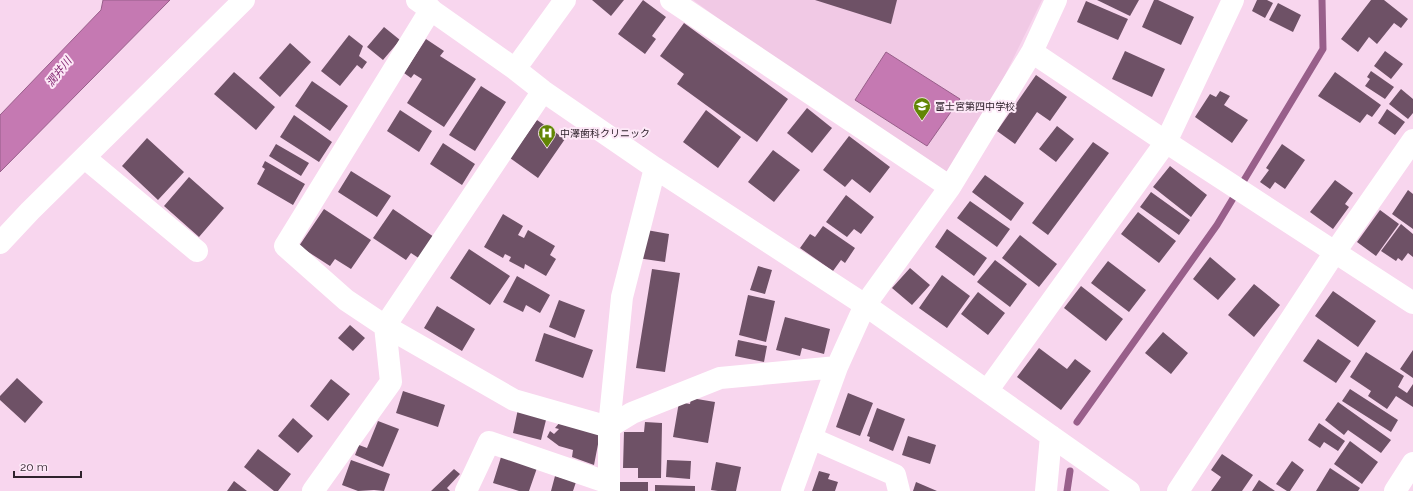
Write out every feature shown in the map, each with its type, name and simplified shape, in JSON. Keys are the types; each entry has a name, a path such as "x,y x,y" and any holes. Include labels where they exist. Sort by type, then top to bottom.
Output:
{"street":[{"path":"0,243 30,211 244,0"},
{"path":"515,69 565,0"},
{"path":"671,0 950,187"},
{"path":"792,491 837,366 865,305 950,187 1032,52 1056,0"},
{"path":"987,391 1166,142 1233,0"},
{"path":"837,366 720,378 632,413 609,427 514,400 385,326 346,300 285,246 424,4 515,69 543,91 655,168 865,305 1129,491"},
{"path":"1032,52 1166,142 1413,303"},
{"path":"313,491 391,382 385,326 543,91"},
{"path":"1178,491 1335,252 1413,140"},
{"path":"85,158 197,251"},
{"path":"466,491 489,442 609,487 609,427 622,297 655,168"},
{"path":"1046,491 1051,436"},
{"path":"811,438 895,474 899,491"},
{"path":"1395,491 1413,463"}],"shaded area":[{"name":"富士宮第四中学校","path":"693,0 1042,0 950,187"}],"water":[{"name":"潤井川","path":"103,0 170,0 0,172 0,115 101,10"},
{"path":"886,52 960,99 927,146 855,100"}],"building":[{"path":"592,0 624,0 611,16"},
{"path":"643,0 666,17 652,36 656,39 645,54 618,34"},
{"path":"815,0 897,0 891,24"},
{"path":"1097,0 1139,0 1130,16"},
{"path":"1154,0 1158,0 1194,17 1181,45 1142,27"},
{"path":"1257,0 1267,0 1273,3 1265,18 1252,11"},
{"path":"1371,0 1384,0 1408,19 1401,28 1394,23 1377,44 1369,37 1358,52 1341,39"},
{"path":"1086,1 1128,19 1118,40 1077,22"},
{"path":"1278,3 1301,15 1293,32 1269,20"},
{"path":"684,23 788,99 757,142 677,84 684,74 660,56"},
{"path":"384,27 400,40 383,60 367,47"},
{"path":"349,35 363,46 359,56 367,62 362,69 357,65 340,86 321,71"},
{"path":"426,39 444,51 440,56 476,79 444,127 407,103 422,79 414,74 411,78 404,73"},
{"path":"290,43 311,62 280,97 259,78"},
{"path":"1125,51 1165,69 1152,97 1112,79"},
{"path":"1385,51 1403,64 1391,79 1374,66"},
{"path":"1371,71 1394,87 1385,99 1365,86 1370,79 1367,77"},
{"path":"234,72 275,107 256,130 214,94"},
{"path":"1335,72 1381,105 1372,117 1367,114 1360,123 1318,96"},
{"path":"1036,75 1067,97 1050,121 1037,112 1015,144 997,131"},
{"path":"312,81 348,106 330,131 295,106"},
{"path":"481,86 506,102 475,151 449,135"},
{"path":"1401,89 1413,99 1413,113 1408,119 1389,104"},
{"path":"1220,91 1230,96 1224,105 1248,120 1232,143 1195,117 1210,94 1216,97"},
{"path":"807,108 832,128 812,153 787,133"},
{"path":"1387,109 1405,122 1395,135 1378,123"},
{"path":"400,110 432,131 419,152 387,131"},
{"path":"706,110 741,137 718,168 683,142"},
{"path":"294,115 332,142 319,162 280,137"},
{"path":"537,120 565,139 538,178 510,158"},
{"path":"1057,126 1074,139 1056,162 1039,149"},
{"path":"849,136 890,167 870,193 852,179 845,187 823,170"},
{"path":"147,138 184,172 158,200 122,166"},
{"path":"1093,142 1109,153 1048,235 1032,223"},
{"path":"443,143 475,164 462,185 430,164"},
{"path":"276,144 309,163 301,176 269,156"},
{"path":"1282,144 1305,160 1285,189 1275,182 1270,189 1260,182 1269,170 1266,168"},
{"path":"773,150 800,170 774,202 748,182"},
{"path":"265,161 305,184 293,205 257,184 265,169 262,167"},
{"path":"1170,166 1207,195 1191,217 1153,187"},
{"path":"351,171 391,196 377,217 338,192"},
{"path":"985,175 1024,203 1011,221 972,192"},
{"path":"189,177 224,208 199,237 164,206"},
{"path":"1335,180 1353,193 1345,204 1349,207 1333,229 1310,212"},
{"path":"1408,190 1413,194 1413,229 1392,214"},
{"path":"1151,192 1190,220 1179,235 1140,207"},
{"path":"846,195 874,217 861,234 854,229 847,237 826,222"},
{"path":"970,201 1010,229 997,247 957,218"},
{"path":"324,209 371,240 351,269 335,259 330,266 299,246"},
{"path":"393,209 434,237 420,259 411,253 406,260 373,238"},
{"path":"1380,210 1399,224 1376,256 1357,242"},
{"path":"1138,212 1176,241 1159,263 1121,234"},
{"path":"503,214 523,226 518,235 524,238 528,230 555,246 550,255 556,259 546,276 525,264 524,269 509,261 511,257 505,254 503,258 484,247"},
{"path":"1401,224 1413,234 1413,257 1408,253 1402,261 1398,258 1396,261 1381,251"},
{"path":"823,226 855,248 845,263 841,260 833,271 800,248 810,234 815,237"},
{"path":"641,229 669,234 665,262 637,258"},
{"path":"947,229 987,258 974,276 935,247"},
{"path":"1020,235 1057,264 1039,287 1002,258"},
{"path":"469,249 510,276 490,305 450,278"},
{"path":"1210,257 1236,279 1218,300 1193,279"},
{"path":"995,260 1027,284 1010,307 977,282"},
{"path":"1108,261 1146,290 1129,312 1091,283"},
{"path":"758,266 772,270 765,294 750,290"},
{"path":"910,268 930,285 912,305 892,288"},
{"path":"652,269 680,273 665,372 636,368"},
{"path":"942,275 970,296 947,328 919,308"},
{"path":"517,276 550,295 540,313 526,305 523,312 503,302"},
{"path":"1254,284 1280,305 1254,337 1228,315"},
{"path":"1081,286 1123,319 1106,341 1064,308"},
{"path":"1333,291 1376,321 1358,347 1315,316"},
{"path":"978,292 1005,313 988,335 961,314"},
{"path":"748,295 775,301 766,342 739,335"},
{"path":"559,300 585,310 575,338 549,327"},
{"path":"437,306 475,329 462,351 424,328"},
{"path":"785,317 830,329 824,354 802,348 800,356 776,350"},
{"path":"350,325 365,338 353,351 338,338"},
{"path":"1163,332 1188,353 1171,374 1145,353"},
{"path":"544,333 593,350 583,378 535,361"},
{"path":"1318,339 1351,361 1336,383 1303,361"},
{"path":"738,340 767,346 764,362 735,356"},
{"path":"1039,348 1067,369 1075,359 1091,371 1061,410 1017,377"},
{"path":"1413,350 1413,378 1400,369"},
{"path":"1366,352 1404,376 1398,387 1407,393 1413,384 1413,407 1396,396 1387,409 1368,396 1371,391 1350,377"},
{"path":"17,378 43,402 25,423 0,400 0,396"},
{"path":"331,379 350,394 328,421 310,406"},
{"path":"1350,389 1398,420 1391,432 1342,401"},
{"path":"403,391 445,405 438,427 396,413"},
{"path":"848,393 873,403 860,436 836,427"},
{"path":"691,398 715,402 708,443 673,437 679,402 690,404"},
{"path":"1338,402 1391,440 1381,453 1348,430 1344,435 1325,420"},
{"path":"877,408 905,419 893,451 869,441 870,437 867,436"},
{"path":"518,409 547,416 541,440 513,433"},
{"path":"293,418 313,436 298,453 278,436"},
{"path":"378,421 399,429 383,467 355,455 359,445 367,448"},
{"path":"560,422 600,434 594,465 572,457 573,450 559,446 547,437 550,431 554,434 559,429 555,428"},
{"path":"645,422 662,423 661,478 638,478 638,468 623,468 624,432 644,432"},
{"path":"1319,423 1345,441 1338,451 1324,442 1320,448 1308,440"},
{"path":"908,436 936,445 930,464 902,455"},
{"path":"1350,441 1378,462 1362,484 1334,464"},
{"path":"258,449 291,474 278,491 274,491 244,467"},
{"path":"1222,454 1253,475 1242,491 1211,491 1221,477 1211,470"},
{"path":"501,457 537,468 529,491 519,491 493,483"},
{"path":"351,460 390,474 384,491 358,491 342,485"},
{"path":"667,460 691,461 690,479 666,477"},
{"path":"1292,461 1304,470 1290,491 1287,491 1276,484"},
{"path":"716,462 741,467 736,491 711,490"},
{"path":"1330,468 1360,488 1358,491 1316,491"},
{"path":"454,469 460,474 447,488 450,491 431,491"},
{"path":"819,471 830,474 828,479 838,482 835,491 812,491"},
{"path":"555,476 576,482 573,491 551,491"},
{"path":"1259,480 1275,491 1252,491"},
{"path":"234,481 247,491 227,491"},
{"path":"616,482 648,482 648,491 615,491"},
{"path":"916,482 937,491 913,491"},
{"path":"655,485 695,486 695,491 655,491"}],"waterway":[{"path":"1077,422 1217,225 1323,49 1322,0"},
{"path":"1067,491 1070,471"}],"place":[{"name":"富士宮第四中学校","path":"922,121"},
{"name":"中澤歯科クリニック","path":"547,148"}]}
